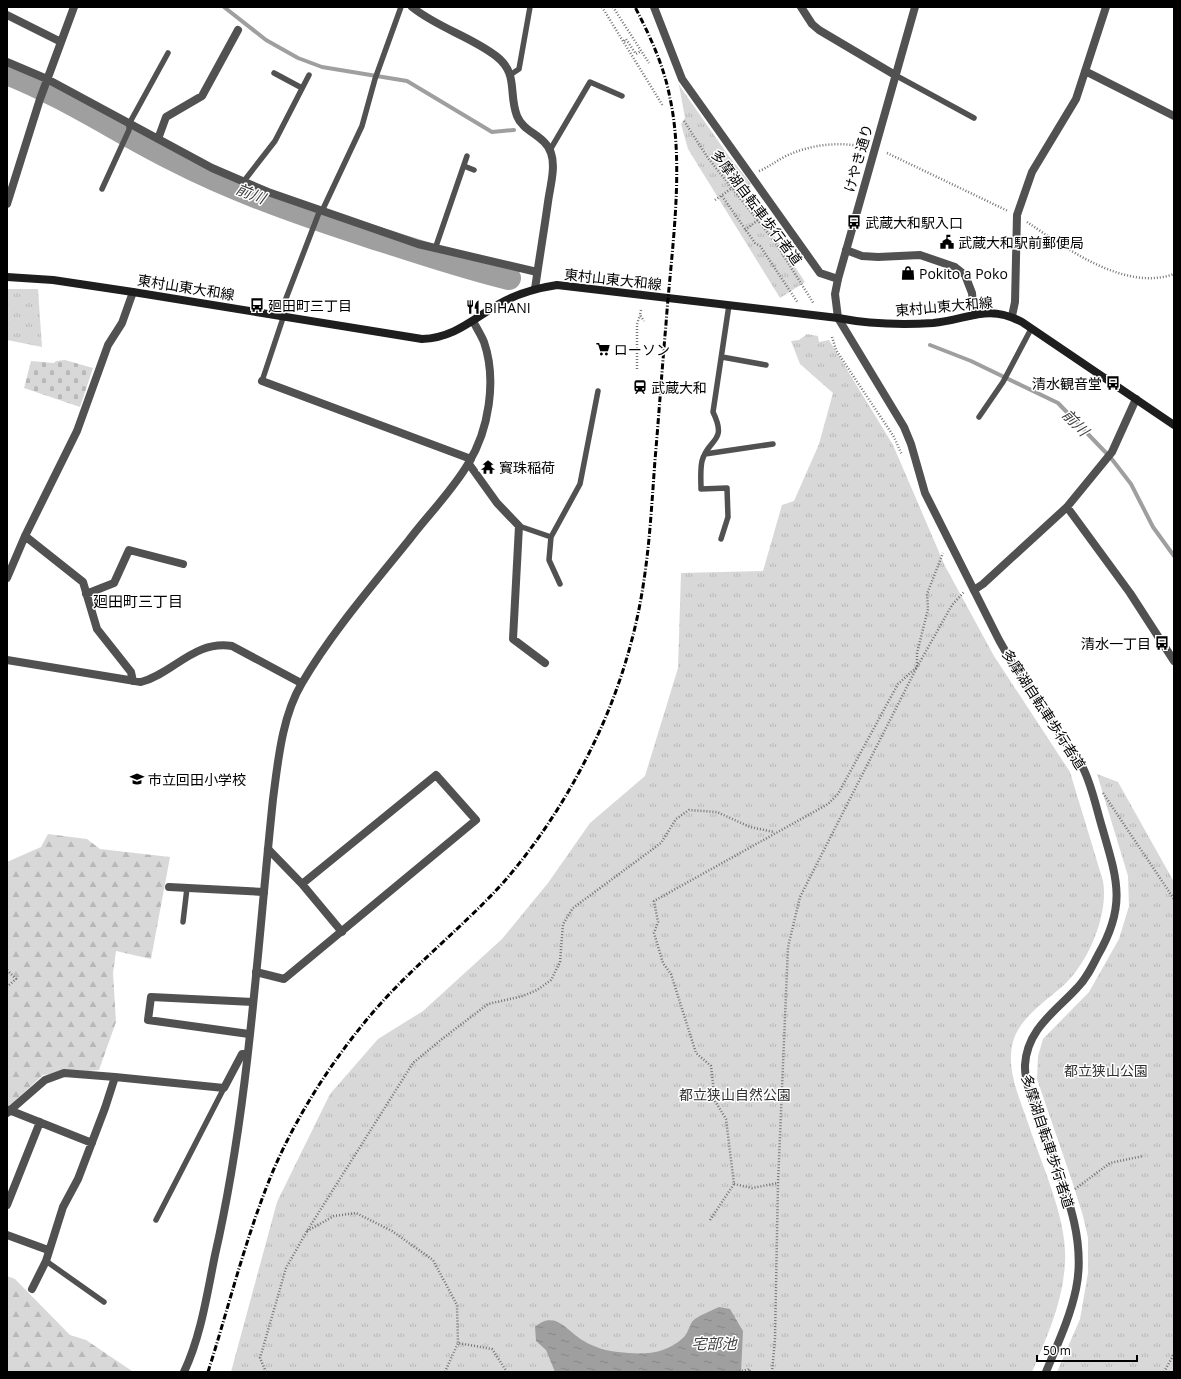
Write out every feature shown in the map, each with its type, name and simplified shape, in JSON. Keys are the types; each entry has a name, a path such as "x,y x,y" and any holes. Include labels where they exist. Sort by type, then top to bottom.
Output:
{"main road":[{"name":"東村山東大和線","path":"7,277 53,280 284,315 422,339 437,338 458,330 515,296 535,289 557,285 838,318 858,322 887,324 934,323 987,312 1012,316 1174,425"}],"street":[{"path":"7,204 46,81 74,7"},
{"path":"412,7 439,26 473,42 496,56 505,64 510,75 514,107 518,118 544,142 550,150 553,160 550,188 535,289"},
{"path":"654,7 682,80 820,273 838,279"},
{"path":"801,7 812,24 819,30 895,75"},
{"name":"けやき通り","path":"838,318 835,294 838,279 915,7"},
{"path":"1012,316 1015,302 1018,215 1032,172 1076,99 1106,7"},
{"path":"7,15 61,42"},
{"path":"158,139 166,117 202,96 238,30"},
{"path":"7,62 46,81 129,127 158,139 212,168 244,182 435,249 538,272"},
{"path":"1085,71 1174,116"},
{"path":"846,250 862,256 920,256 955,267 966,276 972,293 974,315"},
{"path":"7,578 25,536 77,431 108,344 122,323 133,292"},
{"path":"838,318 904,427 911,444 925,493 1012,663 1083,768 1090,783 1116,876 1118,903 1114,921 1106,942 1084,980 1042,1022 1036,1031 1026,1058 1026,1072 1029,1088 1065,1193 1077,1235 1077,1288 1070,1314 1046,1372"},
{"path":"184,1372 196,1342 224,1217 248,1054 273,799 284,732 290,707 301,683 341,627 470,461 487,416 490,394 489,365 484,341 473,321"},
{"path":"262,381 470,461 496,503 519,526 513,639 545,663"},
{"path":"974,590 983,584 1067,507 1112,452 1136,399"},
{"path":"1067,507 1130,593 1174,661"},
{"path":"25,536 83,582 97,628 131,672 132,681"},
{"path":"86,594 114,583 128,550 183,564"},
{"path":"7,660 141,682 149,680 193,653 207,647 222,644 232,646 301,683"},
{"path":"256,972 284,979 476,820 436,775 302,884"},
{"path":"268,849 302,884 342,932"},
{"path":"170,886 264,892"},
{"path":"249,1034 148,1020 151,997 253,1002"},
{"path":"8,1111 45,1080 64,1073 224,1088 242,1054 248,1054"},
{"path":"32,1289 46,1261 48,1250 63,1207 78,1178 92,1143 115,1077"},
{"path":"8,1111 92,1143"},
{"path":"7,1205 40,1122"},
{"path":"7,1235 48,1250"}],"lane":[{"path":"262,381 284,315 285,301 321,210 362,126 375,79 400,7"},
{"path":"510,75 519,69 530,7"},
{"path":"102,189 129,127 168,53"},
{"path":"274,73 302,88"},
{"path":"244,182 275,141 309,75"},
{"path":"895,75 974,118"},
{"path":"550,150 590,82 622,96"},
{"path":"435,249 467,156"},
{"path":"464,166 474,170"},
{"path":"721,539 728,517 727,488 701,490 702,462 705,454 718,436 718,422 713,412 729,305"},
{"path":"979,417 1003,382 1031,329"},
{"path":"722,357 766,365"},
{"path":"560,584 549,560 551,537 580,484 598,391"},
{"path":"705,454 773,444"},
{"path":"519,526 551,537"},
{"path":"183,922 187,888"},
{"path":"156,1220 224,1088"},
{"path":"46,1261 104,1302"}],"path":[{"path":"602,7 624,41 660,104 664,106"},
{"path":"613,7 649,63"},
{"path":"624,41 626,39 636,54 641,51"},
{"name":"多摩湖自転車歩行者道","path":"684,121 708,158 775,242 814,304"},
{"path":"758,172 787,156 808,147 833,145 864,147"},
{"path":"715,200 747,177"},
{"path":"722,196 754,243 760,246 798,303"},
{"path":"745,230 758,220"},
{"path":"638,369 637,324 641,310"},
{"path":"640,315 644,321"},
{"path":"832,337 836,350 894,437 904,458"},
{"path":"941,548 947,559"},
{"path":"710,1220 734,1184 726,1119 716,1101 711,1066 696,1053 671,974 664,963 654,933 658,922 654,901 774,832 828,804 838,794 898,684 917,667 917,653 928,609 927,594 944,553"},
{"path":"961,585 967,597"},
{"path":"771,1372 773,1367 777,1276 778,1184 788,947 793,922 800,897 917,667 952,605 965,592"},
{"path":"1099,790 1105,794 1126,824 1174,899"},
{"path":"266,1372 260,1358 286,1268 307,1231 413,1063 488,1004 523,996 537,990 551,980 560,962 563,924 573,908 661,844 676,819 689,810 717,812 750,827 774,832"},
{"path":"7,970 16,979 7,987"},
{"path":"1065,1193 1074,1189 1110,1163 1143,1156"},
{"path":"734,1184 752,1188 778,1184"},
{"path":"307,1231 334,1216 356,1213 392,1231 433,1260 457,1305 458,1343 445,1372"},
{"path":"458,1343 492,1349 507,1372"},
{"path":"1164,1372 1174,1354"},
{"path":"736,1372 750,1369 749,1372"}],"green space":[{"path":"679,85 728,155 751,184 741,193 774,235 805,282 780,298 688,149 681,124 685,118"},
{"path":"7,289 38,289 42,347 7,340"},
{"name":"都立狭山自然公園","path":"807,334 818,336 819,342 829,340 893,445 945,566 994,656 1070,772 1103,881 1104,894 1100,922 1082,962 1066,983 1026,1019 1015,1036 1012,1046 1011,1066 1015,1085 1058,1210 1065,1246 1064,1277 1058,1305 1049,1332 1032,1372 231,1372 277,1202 330,1094 378,1039 423,1011 502,939 548,883 590,823 645,776 678,668 681,573 763,571 782,505 794,501 819,444 833,393 800,364 791,341 799,340"},
{"path":"65,360 93,368 80,407 24,388 31,361 54,363 56,361"},
{"name":"都立狭山公園","path":"1097,774 1118,782 1174,882 1174,1372 1057,1372 1080,1319 1088,1273 1088,1238 1072,1181 1037,1079 1038,1056 1043,1039 1089,992 1119,939 1129,906 1128,876"},
{"path":"48,834 87,839 100,849 170,857 151,959 116,951 113,973 116,1022 99,1070 43,1075 7,1108 7,862 41,847"},
{"path":"7,1276 15,1279 70,1335 86,1340 132,1371 7,1372"}],"water":[{"name":"宅部池","path":"719,1307 730,1309 743,1331 741,1372 555,1372 546,1350 536,1341 535,1327 542,1322 549,1320 561,1324 584,1341 600,1348 627,1353 653,1352 677,1343 686,1335 691,1323 695,1319"}],"waterway":[{"path":"224,7 266,40 298,58 322,67 407,81 492,132 514,130"},
{"name":"前川","path":"7,73 50,92 173,159 247,193 375,238 509,278"},
{"name":"前川","path":"930,345 971,361 1058,403 1111,458 1131,484 1153,527 1174,556"}],"railway":[{"path":"208,1372 256,1215 276,1164 305,1108 351,1039 380,1004 414,969 485,902 528,852 552,818 584,764 602,726 625,664 641,601 648,550 676,211 677,182 674,125 670,98 656,51 635,7"}],"place":[{"name":"武蔵大和駅入口","path":"854,222"},
{"name":"武蔵大和駅前郵便局","path":"947,242"},
{"name":"Pokito a Poko","path":"908,273"},
{"name":"廻田町三丁目","path":"257,305"},
{"name":"BIHANI","path":"473,307"},
{"name":"ローソン","path":"603,349"},
{"name":"清水観音堂","path":"1113,383"},
{"name":"武蔵大和","path":"640,387"},
{"name":"寳珠稲荷","path":"488,467"},
{"name":"清水一丁目","path":"1162,643"},
{"name":"市立回田小学校","path":"137,779"}],"district":[{"name":"廻田町三丁目","path":"138,601"}]}
